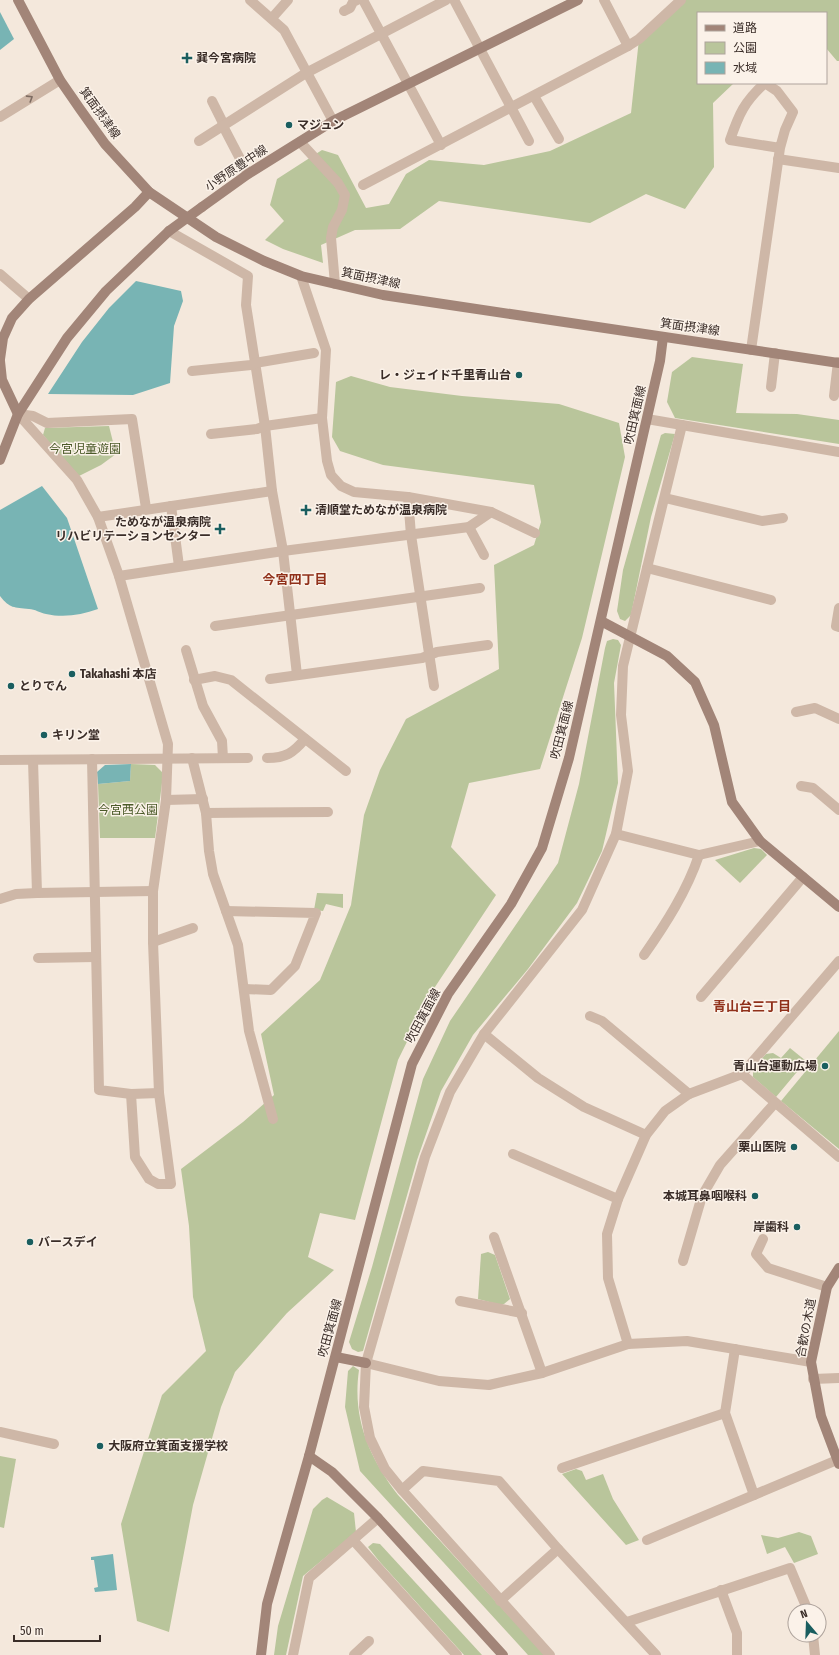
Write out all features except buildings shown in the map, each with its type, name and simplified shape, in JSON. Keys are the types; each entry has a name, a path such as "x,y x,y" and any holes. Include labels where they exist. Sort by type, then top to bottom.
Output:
{"main road":[{"name":"箕面摂津線","path":"18,0 60,80 104,144 149,192 216,237 264,261 301,276 390,296 839,363"},
{"name":"小野原豊中線","path":"0,460 18,414 66,338 106,291 169,231 248,174 332,121 578,0"},
{"path":"18,414 2,380 0,360 3,338 12,318 29,299 135,207 149,192"},
{"name":"吹田箕面線","path":"261,1655 267,1604 336,1357 412,1064 448,994 511,904 542,848 569,758 660,361 663,337"},
{"path":"601,621 667,656 695,682 714,725 732,802 760,841 839,907"},
{"name":"合歓の木道","path":"838,1462 821,1416 811,1362 827,1287 839,1268"},
{"path":"336,1357 366,1363"},
{"path":"309,1456 332,1472 378,1518 503,1655"}],"street":[{"path":"250,0 284,30 332,121"},
{"path":"272,18 288,0"},
{"path":"344,11 350,8 353,2 357,0"},
{"path":"363,0 441,145"},
{"path":"199,141 306,73 446,0"},
{"path":"454,0 529,141"},
{"path":"604,0 628,46"},
{"path":"363,185 628,46 681,0"},
{"path":"0,117 60,80"},
{"path":"764,84 752,95 740,112 730,140 780,148"},
{"path":"751,350 778,159 785,130 793,112 779,87 768,84"},
{"path":"534,96 559,139"},
{"path":"212,101 248,174"},
{"path":"300,142 338,183 345,195 342,210 333,227 331,238 335,284"},
{"path":"778,159 839,168"},
{"path":"169,231 248,276 246,305 265,426 272,491 283,551 297,675"},
{"path":"0,274 29,299"},
{"path":"301,276 326,350 322,418 327,461 331,475 341,486 354,492 408,497 491,512 535,533"},
{"path":"192,372 250,365 314,353"},
{"path":"771,387 775,353"},
{"path":"834,396 839,363"},
{"path":"18,414 33,416 47,423 132,419 146,508"},
{"path":"18,414 77,480 98,517 119,576 168,744 166,800 153,891 153,942 159,1093 171,1184 158,1184 150,1179 135,1158 131,1094"},
{"path":"211,434 257,429 265,426 322,418"},
{"path":"647,419 839,452"},
{"path":"550,1655 500,1601 385,1469 370,1438 364,1407 366,1363 425,1157 450,1092 484,1034 582,910 616,834 628,771 621,715 623,666 682,425"},
{"path":"98,517 146,508 171,506 272,491"},
{"path":"408,497 420,596 430,656 429,662 434,686"},
{"path":"665,498 762,520 783,518"},
{"path":"171,506 179,566"},
{"path":"119,576 283,551 469,527 491,512"},
{"path":"469,527 484,555"},
{"path":"647,568 771,600"},
{"path":"215,626 480,588"},
{"path":"839,608 836,626 839,627"},
{"path":"270,679 372,666 430,656 437,652 488,645"},
{"path":"186,650 203,706 222,741 223,758"},
{"path":"194,680 215,676 231,680 346,771"},
{"path":"796,712 815,708 839,718"},
{"path":"268,758 279,758 293,752 305,739"},
{"path":"192,758 206,813 209,851 213,874 238,946 249,1031 273,1119"},
{"path":"0,760 248,758"},
{"path":"92,759 99,1090 131,1094 159,1093"},
{"path":"33,760 37,893"},
{"path":"801,786 813,788 839,810"},
{"path":"166,800 203,799"},
{"path":"206,813 328,812"},
{"path":"616,834 700,856 760,841"},
{"path":"644,955 693,873 700,856"},
{"path":"701,997 803,877"},
{"path":"0,899 16,894 153,891"},
{"path":"226,911 316,914 295,966 272,990 244,989"},
{"path":"153,942 193,928"},
{"path":"38,958 95,957"},
{"path":"628,1344 608,1278 607,1234 618,1199 646,1135 665,1112 689,1094 742,1074 839,961"},
{"path":"590,1016 602,1021 689,1094"},
{"path":"484,1034 538,1078 584,1107 646,1135"},
{"path":"742,1074 839,1157"},
{"path":"683,1261 702,1196 712,1178 720,1166 775,1103"},
{"path":"513,1154 618,1199"},
{"path":"494,1237 542,1373"},
{"path":"763,1239 756,1254 768,1268 827,1287"},
{"path":"460,1301 522,1313"},
{"path":"366,1363 439,1381 489,1385 542,1373 628,1344 686,1341 811,1362"},
{"path":"735,1349 724,1414 754,1495"},
{"path":"813,1379 839,1378"},
{"path":"562,1468 724,1414"},
{"path":"0,1432 54,1444"},
{"path":"647,1540 754,1495 838,1462"},
{"path":"402,1490 423,1471 498,1481 558,1550 628,1622 656,1655"},
{"path":"293,1655 309,1578 378,1518"},
{"path":"353,1540 457,1655"},
{"path":"500,1601 558,1550"},
{"path":"628,1622 790,1568 805,1603"},
{"path":"721,1590 737,1633 737,1655"},
{"path":"354,1655 369,1641"},
{"path":"814,1643 815,1655"}],"green space":[{"path":"681,0 839,0 839,61 837,61 827,49 827,12 697,12 697,84 733,84 713,103 714,167 685,209 646,194 590,223 439,201 400,229 355,230 321,245 323,263 283,249 265,240 284,221 270,205 277,179 322,150 338,155 366,208 389,204 406,174 429,160 484,165 550,151 631,113 639,39"},
{"path":"692,357 743,364 736,413 797,414 839,420 839,444 675,418 667,402 672,372"},
{"path":"351,376 390,387 462,396 559,404 619,423 625,457 582,638 540,769 469,783 451,847 496,895 431,993 398,1060 355,1220 320,1213 308,1257 334,1270 287,1313 235,1372 221,1407 193,1505 169,1632 137,1621 121,1524 162,1395 206,1351 193,1297 189,1226 181,1169 243,1122 274,1095 261,1034 320,980 351,905 364,815 380,770 406,719 499,669 494,565 534,545 541,522 534,485 383,465 340,451 332,437 336,382"},
{"name":"今宮児童遊園","path":"109,426 116,454 101,465 79,476 43,435 45,428"},
{"path":"665,433 675,434 651,517 631,615 625,621 620,619 617,611 623,570 661,435"},
{"path":"613,639 618,640 621,645 614,683 618,783 602,851 577,903 528,969 473,1035 441,1091 417,1160 363,1351 358,1352 352,1349 349,1342 372,1267 423,1079 450,1021 558,863 579,784 605,648 607,641"},
{"name":"今宮西公園","path":"131,764 155,765 162,772 155,838 100,838 98,784 130,781"},
{"path":"754,848 761,849 767,855 740,883 715,860"},
{"path":"317,893 343,894 343,908 326,904 323,911 314,910"},
{"name":"青山台運動広場","path":"839,1031 839,1149 781,1101"},
{"path":"790,1048 806,1061 776,1097 753,1077 753,1069 766,1054 773,1053 781,1058"},
{"path":"488,1252 495,1255 510,1299 504,1304 497,1304 478,1299 481,1254"},
{"path":"353,1366 359,1370 357,1388 358,1404 365,1436 371,1451 388,1481 398,1495 545,1655 528,1655 360,1471 345,1407 348,1371"},
{"path":"0,1456 16,1459 4,1528 0,1527"},
{"path":"576,1469 582,1471 586,1480 603,1474 613,1499 639,1540 626,1545 562,1474"},
{"path":"327,1497 354,1513 356,1532 303,1576 286,1655 274,1655 278,1626 313,1509"},
{"path":"799,1532 811,1536 818,1554 794,1563 785,1547 767,1554 761,1535 778,1538"},
{"path":"373,1543 380,1544 482,1655 464,1655 379,1561 368,1547"}],"water":[{"path":"0,12 14,39 0,50"},
{"path":"136,281 181,291 183,301 174,326 170,383 133,395 48,394 82,342 109,308"},
{"path":"42,486 67,518 98,609 85,613 59,616 31,609 13,607 0,596 0,510"},
{"path":"131,764 130,781 98,784 97,772 105,765"},
{"path":"113,1554 117,1590 95,1592 94,1588 98,1587 94,1560 91,1560 91,1557"}],"place":[{"name":"巽今宮病院","path":"187,58"},
{"name":"マジュン","path":"289,125"},
{"name":"レ・ジェイド千里青山台","path":"519,375"},
{"name":"清順堂ためなが温泉病院","path":"306,510"},
{"name":"ためなが温泉病院 リハビリテーションセンター","path":"220,529"},
{"name":"Takahashi 本店","path":"72,674"},
{"name":"とりでん","path":"11,686"},
{"name":"キリン堂","path":"44,735"},
{"name":"青山台運動広場","path":"825,1066"},
{"name":"栗山医院","path":"794,1147"},
{"name":"本城耳鼻咽喉科","path":"755,1196"},
{"name":"岸歯科","path":"797,1227"},
{"name":"バースデイ","path":"30,1242"},
{"name":"大阪府立箕面支援学校","path":"100,1446"}],"district":[{"name":"今宮四丁目","path":"295,579"},
{"name":"青山台三丁目","path":"752,1006"}]}
